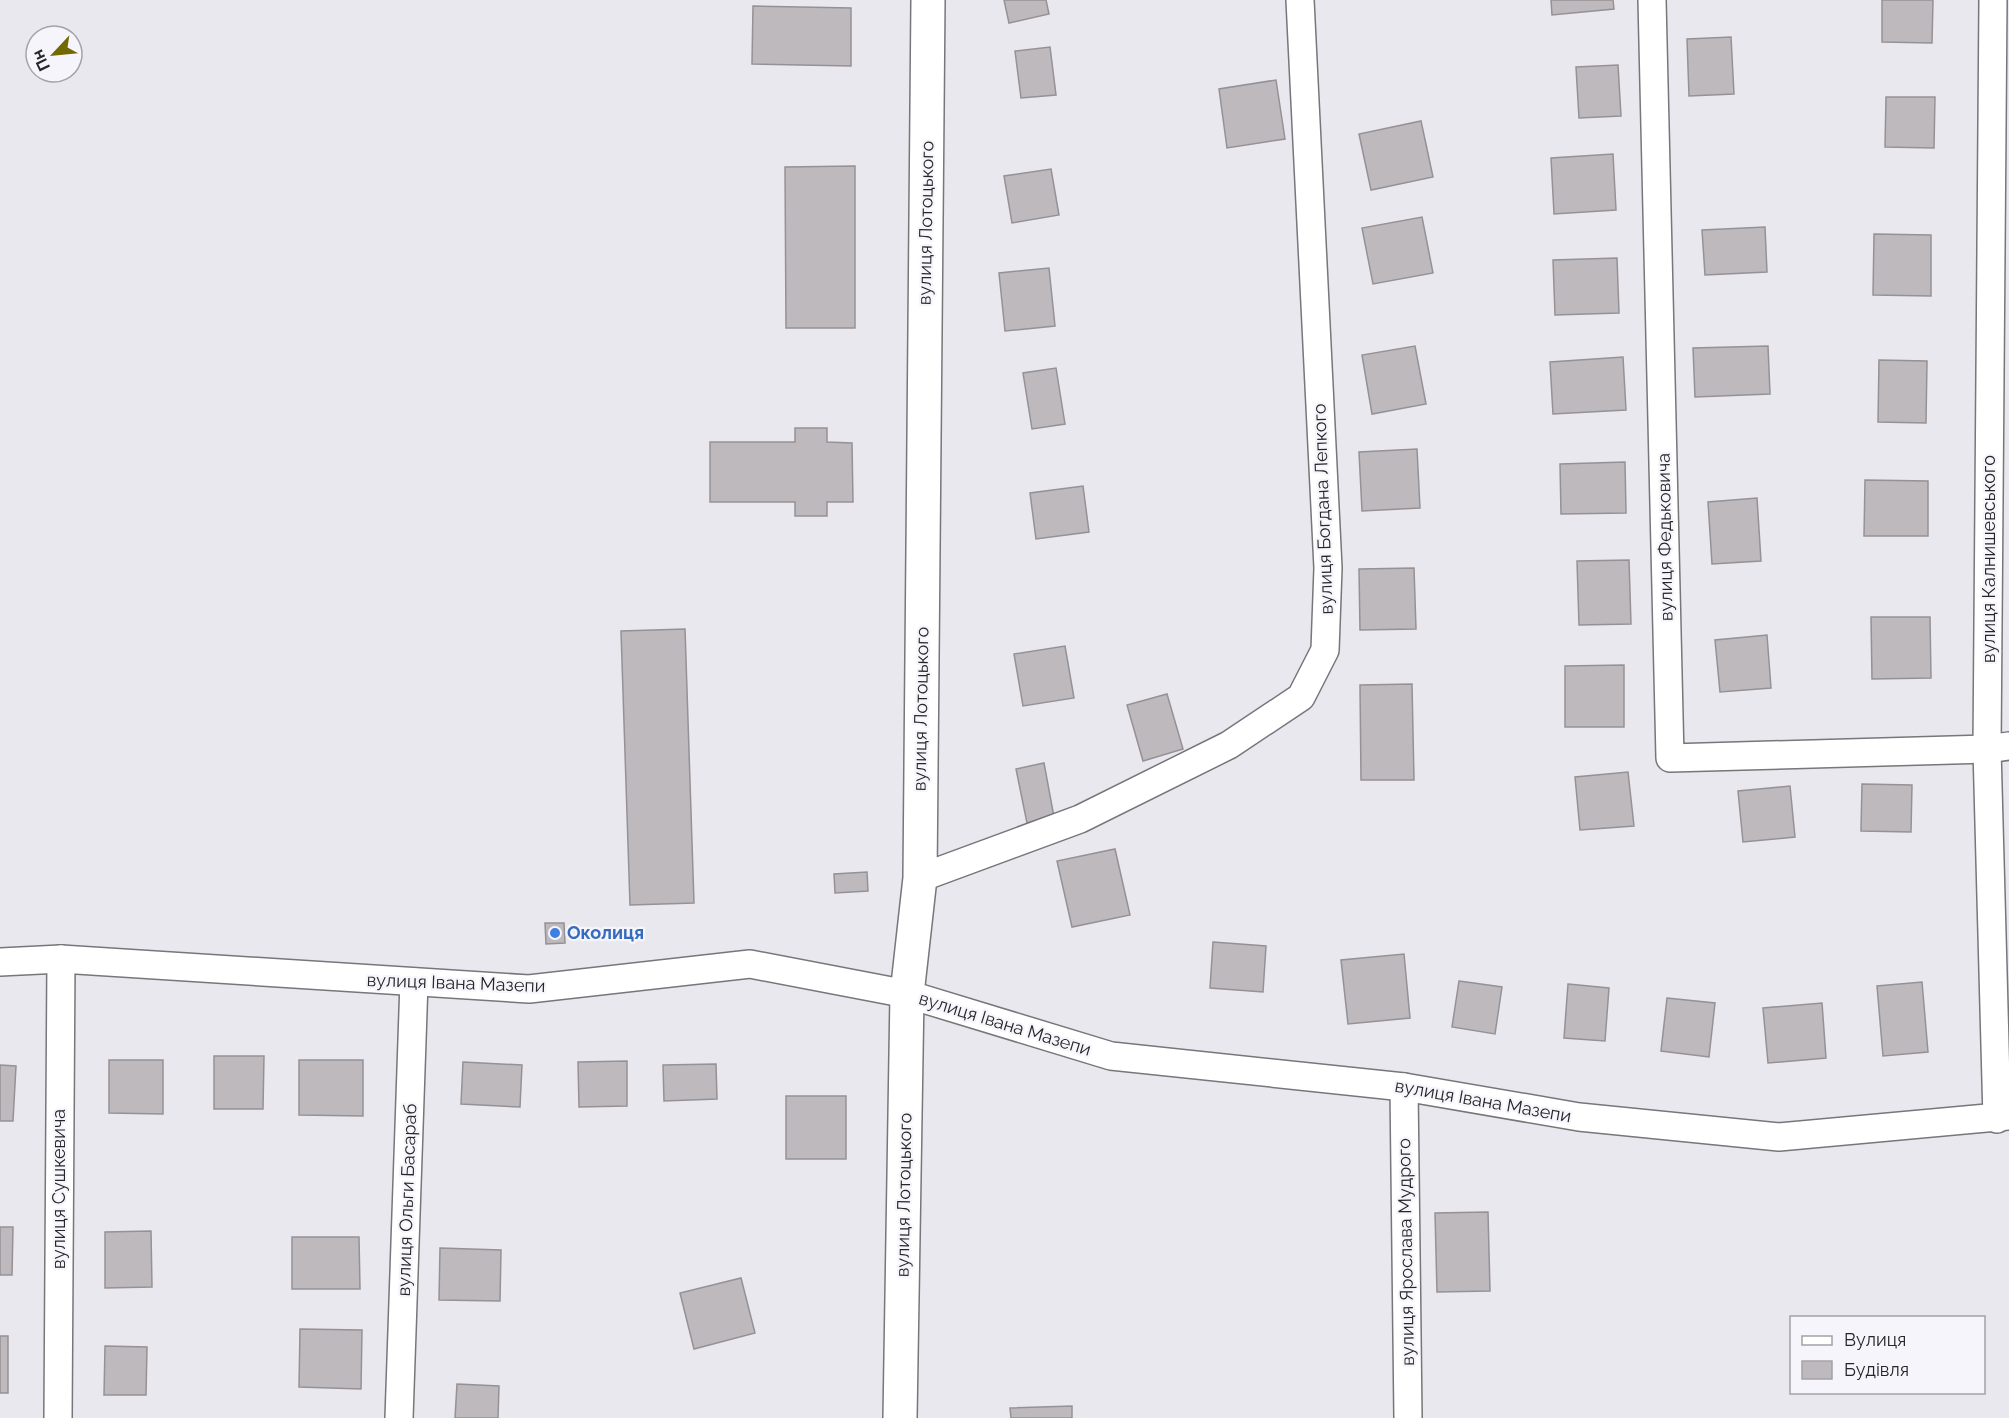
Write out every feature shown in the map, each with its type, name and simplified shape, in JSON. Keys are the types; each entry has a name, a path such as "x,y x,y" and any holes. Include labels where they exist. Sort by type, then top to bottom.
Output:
{"street":[{"name":"вулиця Лотоцького","path":"900,1418 907,994 920,878 928,0"},
{"name":"вулиця Богдана Лепкого","path":"920,878 1080,819 1229,745 1301,697 1325,650 1328,568 1300,0"},
{"name":"вулиця Федьковича","path":"1652,0 1670,758 1998,747"},
{"name":"вулиця Калнишевського","path":"1993,0 2003,1118"},
{"name":"вулиця Івана Мазепи","path":"0,962 61,959 530,989 750,964 907,994 1112,1056 1404,1087 1579,1118 1779,1137 2003,1118"},
{"name":"вулиця Сушкевича","path":"58,1418 61,959"},
{"name":"вулиця Ольги Басараб","path":"399,1418 414,982"},
{"name":"вулиця Ярослава Мудрого","path":"1404,1087 1408,1418"}],"building":[{"path":"1004,0 1046,0 1049,14 1009,23"},
{"path":"1551,0 1613,0 1614,9 1552,15"},
{"path":"1882,0 1933,0 1932,43 1882,42"},
{"path":"753,6 851,8 851,66 752,64"},
{"path":"1731,37 1734,94 1689,96 1687,39"},
{"path":"1050,47 1056,95 1021,98 1015,51"},
{"path":"1618,65 1621,116 1579,118 1576,67"},
{"path":"1276,80 1285,139 1227,148 1219,89"},
{"path":"1886,97 1935,97 1934,148 1885,147"},
{"path":"1421,121 1433,177 1371,190 1359,134"},
{"path":"1613,154 1616,210 1554,214 1551,158"},
{"path":"855,166 855,328 786,328 785,167"},
{"path":"1051,169 1059,215 1012,223 1004,176"},
{"path":"1422,217 1433,273 1373,284 1362,228"},
{"path":"1765,227 1767,272 1705,275 1702,230"},
{"path":"1874,234 1931,235 1931,296 1873,295"},
{"path":"1617,258 1619,313 1555,315 1553,260"},
{"path":"1049,268 1055,326 1005,331 999,273"},
{"path":"1415,346 1426,404 1372,414 1362,355"},
{"path":"1768,346 1770,394 1695,397 1693,348"},
{"path":"1623,357 1626,410 1553,414 1550,362"},
{"path":"1879,360 1927,361 1926,423 1878,422"},
{"path":"1056,368 1065,424 1032,429 1023,373"},
{"path":"795,428 827,428 827,442 852,443 853,502 827,502 827,516 795,516 795,502 710,502 710,442 795,442"},
{"path":"1417,449 1420,508 1362,511 1359,452"},
{"path":"1625,462 1626,513 1561,514 1560,464"},
{"path":"1865,480 1928,481 1928,536 1864,536"},
{"path":"1083,486 1089,532 1036,539 1030,493"},
{"path":"1757,498 1761,561 1712,564 1708,502"},
{"path":"1629,560 1631,624 1579,625 1577,561"},
{"path":"1414,568 1416,629 1360,630 1359,569"},
{"path":"1871,617 1930,617 1931,678 1872,679"},
{"path":"685,629 694,903 630,905 621,631"},
{"path":"1767,635 1771,688 1720,692 1715,640"},
{"path":"1065,646 1074,698 1023,706 1014,654"},
{"path":"1624,665 1624,727 1565,727 1565,666"},
{"path":"1412,684 1414,780 1361,780 1360,685"},
{"path":"1167,694 1183,749 1143,761 1127,705"},
{"path":"1044,763 1054,817 1027,823 1016,769"},
{"path":"1628,772 1634,826 1580,830 1575,777"},
{"path":"1862,784 1912,785 1911,832 1861,831"},
{"path":"1790,786 1795,837 1743,842 1738,791"},
{"path":"1115,849 1130,915 1072,927 1057,861"},
{"path":"867,872 868,891 835,893 834,874"},
{"name":"Околиця","path":"545,923 564,923 565,943 546,944"},
{"path":"1213,942 1266,946 1263,992 1210,988"},
{"path":"1404,954 1410,1018 1348,1024 1341,960"},
{"path":"1459,981 1502,987 1495,1034 1452,1027"},
{"path":"1922,982 1928,1052 1883,1056 1877,986"},
{"path":"1568,984 1609,988 1605,1041 1564,1038"},
{"path":"1667,998 1715,1003 1709,1057 1661,1051"},
{"path":"1822,1003 1826,1058 1768,1063 1763,1008"},
{"path":"214,1056 264,1056 263,1109 214,1109"},
{"path":"109,1060 163,1060 163,1114 109,1113"},
{"path":"299,1060 363,1060 363,1116 299,1115"},
{"path":"627,1061 627,1106 579,1107 578,1062"},
{"path":"463,1062 522,1065 520,1107 461,1104"},
{"path":"716,1064 717,1099 664,1101 663,1065"},
{"path":"0,1065 16,1066 13,1121 0,1121"},
{"path":"786,1096 846,1096 846,1159 786,1159"},
{"path":"1488,1212 1490,1291 1437,1292 1435,1213"},
{"path":"0,1227 13,1227 12,1275 0,1275"},
{"path":"151,1231 152,1287 105,1288 105,1232"},
{"path":"292,1237 359,1237 360,1289 292,1289"},
{"path":"440,1248 501,1250 500,1301 439,1300"},
{"path":"741,1278 755,1333 694,1349 680,1293"},
{"path":"300,1329 362,1330 361,1389 299,1387"},
{"path":"0,1336 8,1336 8,1393 0,1393"},
{"path":"105,1346 147,1347 146,1395 104,1395"},
{"path":"457,1384 499,1386 498,1418 455,1418"},
{"path":"1072,1406 1072,1418 1011,1418 1010,1408"}],"place":[{"name":"Околиця","path":"555,933"}]}
